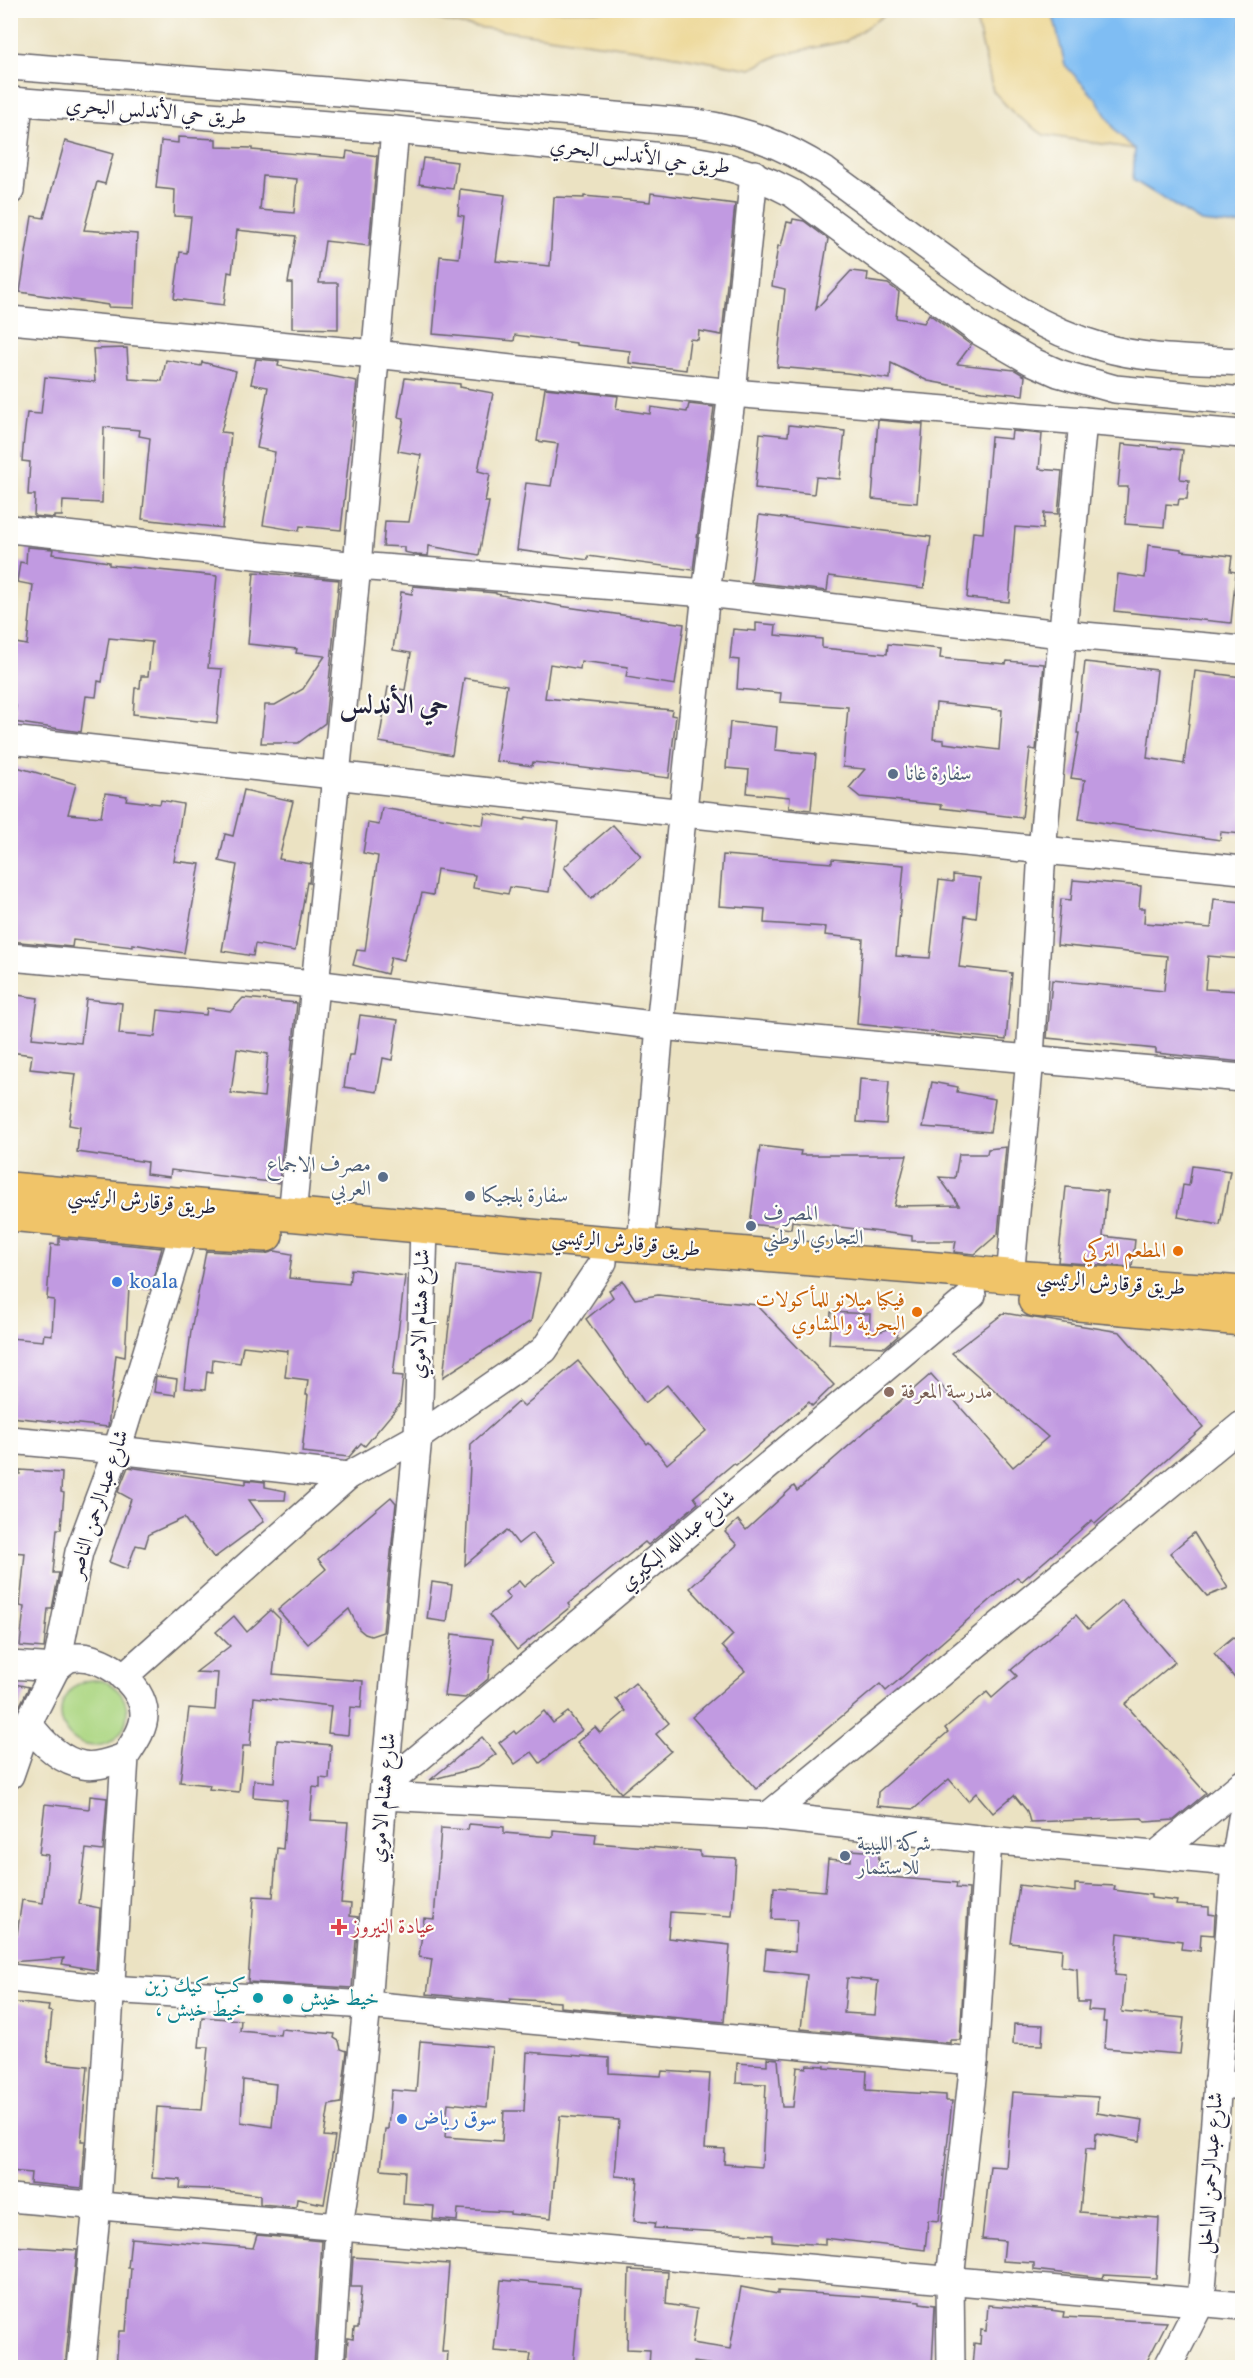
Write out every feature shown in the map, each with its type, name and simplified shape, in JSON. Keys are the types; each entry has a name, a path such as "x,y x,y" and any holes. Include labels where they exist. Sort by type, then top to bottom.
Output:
{"main road":[{"name":"طريق قرقارش الرئيسي","path":"10,1190 292,1215 603,1263 1242,1319"},
{"name":"طريق قرقارش الرئيسي","path":"10,1214 184,1231 423,1236 641,1245 949,1270 1010,1278 1242,1293"}],"street":[{"name":"طريق حي الأندلس البحري","path":"10,66 387,96 732,128 764,138 796,153 825,171 996,297 1029,318 1056,331 1102,347 1141,355 1242,362"},
{"name":"طريق حي الأندلس البحري","path":"15,102 395,130 693,160 734,168 774,183 810,205 979,331 1031,361 1058,373 1115,389 1242,401"},
{"path":"10,191 15,102"},
{"path":"292,1215 357,566 395,130"},
{"path":"641,1245 660,1026 706,593 732,393 754,174"},
{"path":"10,320 375,354 732,393 1242,434"},
{"path":"1010,1278 1030,1058 1042,850 1083,421"},
{"path":"10,529 357,566 706,593 1061,634 1242,650"},
{"path":"10,740 1242,870"},
{"path":"10,957 314,984 660,1026 1242,1078"},
{"name":"شارع عبدالرحمن الناصر","path":"10,1775 28,1722 56,1668 79,1552 117,1450 184,1231"},
{"name":"شارع هشام الاموي","path":"330,2367 339,2226 356,2115 418,1437 423,1236"},
{"path":"123,1677 348,1476 418,1437 544,1350 603,1263"},
{"name":"شارع عبدالله البكيري","path":"384,1791 972,1295"},
{"path":"768,1816 1242,1425"},
{"path":"10,1440 348,1476"},
{"path":"10,1665 56,1668 70,1658 93,1658 109,1665 123,1677 140,1697 144,1713 142,1727 125,1756 97,2205 81,2367"},
{"path":"28,1722 42,1743 84,1766 99,1765 125,1756"},
{"path":"1156,1855 1242,1784"},
{"path":"384,1791 768,1816 988,1840 1239,1863"},
{"name":"شارع عبدالرحمن الداخل","path":"1167,2367 1201,2302 1230,2084 1242,1818"},
{"path":"951,2367 950,2279 974,2061 988,1840"},
{"path":"10,1978 109,1989 367,2005 974,2061"},
{"path":"10,2198 1242,2306"}],"green space":[{"path":"87,1680 101,1680 113,1685 122,1694 127,1713 125,1726 118,1737 101,1746 87,1746 75,1741 66,1732 61,1720 61,1706 66,1694 75,1685"}],"sand":[{"path":"890,10 846,41 779,55 751,69 642,50 462,25 401,11"},
{"path":"974,11 1053,11 1116,132 1135,149 1044,135 1014,114 993,91"}],"water":[{"path":"1052,11 1242,11 1242,224 1201,222 1133,180 1135,149 1116,132 1096,99 1065,65"}],"building":[{"path":"178,137 216,139 216,147 252,148 252,150 346,158 347,151 377,156 369,246 325,241 319,283 338,283 338,329 292,328 292,283 288,283 296,236 237,230 232,273 228,272 224,305 174,299 180,252 187,253 191,217 174,216 175,190 156,188 161,141 178,143","holes":["263,176 297,179 294,213 260,210"]},
{"path":"65,141 113,154 105,184 97,182 84,230 137,234 134,308 108,307 108,305 20,292 32,216 44,218"},
{"path":"423,158 457,162 453,189 419,184"},
{"path":"460,189 505,195 496,261 550,266 554,197 584,198 584,196 650,202 651,193 735,204 722,335 699,331 698,340 690,339 686,370 629,363 630,351 576,345 576,343 515,335 514,341 433,334 440,256 459,258 464,216 458,215"},
{"path":"793,219 804,221 828,239 816,309 851,271 868,273 867,281 888,284 899,292 896,318 924,323 929,314 971,345 957,364 1015,370 1025,376 1023,395 982,391 928,381 891,363 890,379 777,367 785,289 772,286 778,246 781,246 787,222 792,223"},
{"path":"127,348 129,379 162,381 166,360 201,366 202,362 236,371 221,432 231,433 222,528 142,519 150,438 139,436 140,430 104,427 102,503 63,501 62,516 54,516 54,518 34,516 35,495 28,495 30,462 22,461 27,413 41,414 45,377 95,382 93,349"},
{"path":"256,359 279,361 278,366 357,381 341,530 300,526 299,531 263,525 275,452 257,448 268,387 251,384"},
{"path":"405,378 460,384 460,387 493,393 478,471 490,474 485,502 489,502 479,555 429,546 428,556 417,555 404,552 404,547 383,546 385,521 409,522 421,455 398,451 404,418 398,417"},
{"path":"545,388 618,396 616,409 650,414 651,407 687,412 689,404 714,407 693,570 588,556 588,560 517,550 526,483 551,486 558,444 537,441"},
{"path":"878,420 923,424 917,503 872,499"},
{"path":"789,425 845,431 840,479 816,477 814,494 755,488 760,433 788,436"},
{"path":"1012,431 1042,434 1039,469 1062,471 1058,514 1044,513 1043,529 1015,527 1009,602 967,598 973,532 983,533 991,437 1011,439"},
{"path":"1122,444 1183,450 1180,479 1189,480 1187,499 1179,499 1178,505 1166,504 1164,527 1125,524 1128,487 1118,487"},
{"path":"759,515 931,537 924,588 829,576 827,591 751,582"},
{"path":"1148,545 1232,556 1230,571 1236,572 1231,623 1114,611 1118,574 1145,578"},
{"path":"27,547 53,549 52,554 109,562 109,565 217,576 208,668 222,669 217,723 133,714 135,688 140,688 141,676 148,676 152,642 109,638 102,682 98,681 96,697 86,696 81,732 13,722 16,706 10,705 10,642 27,645 33,585 17,582 20,562 26,563"},
{"path":"254,572 339,580 325,723 298,743 261,743 265,705 275,705 303,689 325,656 296,653 297,649 248,644"},
{"path":"413,586 496,593 560,606 684,624 675,685 626,677 628,667 581,661 580,669 550,664 545,698 672,710 671,715 676,716 669,778 533,762 532,766 496,761 507,685 464,678 452,755 379,742 388,687 405,690 411,653 393,650 401,592 412,594"},
{"path":"756,623 776,625 775,635 822,639 822,648 887,654 888,644 941,649 940,658 1006,664 1007,661 1044,664 1036,750 1030,749 1022,818 941,808 942,805 860,797 849,788 865,769 843,767 848,707 780,702 781,693 737,689 739,660 730,659 733,629 756,631","holes":["936,703 1002,710 999,750 944,743 944,740 933,739"]},
{"path":"1085,662 1157,670 1147,758 1184,764 1195,671 1242,677 1242,834 1221,832 1220,840 1079,819 1085,780 1071,778 1079,733 1077,733"},
{"path":"730,722 777,727 775,750 816,754 811,810 789,808 790,797 747,793 749,770 726,768"},
{"path":"10,765 76,784 68,814 101,817 105,793 127,796 126,800 160,804 161,800 183,804 174,861 200,864 184,953 133,944 133,947 73,940 72,947 10,941"},
{"path":"244,790 293,801 279,859 311,864 295,951 255,944 253,956 222,951 237,865 219,861 225,834 233,836"},
{"path":"382,808 483,825 485,813 525,820 526,817 559,822 549,892 510,887 508,894 473,888 475,875 437,869 433,895 422,893 404,960 391,957 387,974 353,965 357,950 365,951 378,856 363,853 368,823 379,825"},
{"path":"613,825 641,856 591,899 564,867"},
{"path":"723,855 832,863 832,859 904,865 896,956 930,958 939,880 953,882 953,875 980,878 976,918 965,916 959,967 1012,973 1006,1040 857,1024 863,939 825,935 826,927 764,923 765,909 719,906"},
{"path":"1073,880 1141,886 1139,908 1145,908 1144,923 1211,928 1214,899 1242,902 1242,959 1208,956 1205,989 1242,991 1242,1062 1156,1053 1156,1049 1047,1038 1052,980 1164,991 1167,956 1057,945 1061,899 1071,900"},
{"path":"10,994 38,998 32,1038 81,1043 86,999 122,1003 119,1034 155,1037 158,1010 206,1015 207,1008 231,1011 243,998 297,1003 279,1183 171,1170 170,1177 146,1174 147,1162 77,1152 80,1127 69,1125 76,1074 30,1069 32,1055 10,1052","holes":["237,1049 268,1054 264,1097 231,1093"]},
{"path":"360,1015 398,1020 392,1060 383,1058 377,1092 344,1087 349,1055 354,1055"},
{"path":"860,1079 889,1081 886,1124 857,1122"},
{"path":"932,1082 958,1087 957,1092 995,1099 990,1132 923,1127"},
{"path":"760,1146 801,1151 800,1155 907,1155 894,1206 959,1205 939,1177 955,1178 959,1154 987,1154 988,1149 1006,1147 998,1234 975,1254 954,1252 956,1241 912,1241 912,1236 792,1221 791,1229 750,1224"},
{"path":"1192,1166 1230,1171 1220,1225 1178,1217 1183,1185 1189,1186"},
{"path":"1066,1187 1107,1191 1103,1236 1135,1240 1132,1267 1058,1262"},
{"path":"59,1238 162,1248 150,1289 129,1287 125,1357 116,1355 108,1427 10,1417 10,1338 43,1341 44,1334 52,1335 54,1300 47,1299 51,1244 59,1245"},
{"path":"206,1251 265,1254 275,1251 292,1254 289,1278 349,1284 351,1269 405,1276 393,1375 403,1376 400,1404 365,1446 361,1443 349,1457 302,1452 308,1380 285,1377 288,1351 243,1346 240,1363 213,1359 212,1372 207,1371 205,1390 184,1388 191,1331"},
{"path":"456,1265 540,1274 531,1321 443,1377"},
{"path":"623,1281 635,1299 658,1295 757,1305 834,1385 812,1406 809,1402 736,1465 734,1463 694,1497 698,1503 648,1545 645,1542 568,1604 570,1607 517,1650 489,1615 510,1598 505,1592 519,1581 524,1587 555,1562 532,1533 518,1544 507,1530 465,1565 471,1444 519,1401 524,1406 578,1361 647,1444 649,1442 667,1464 706,1431 667,1385 645,1403 586,1319 613,1297 609,1290"},
{"path":"831,1312 870,1314 869,1335 891,1328 898,1336 885,1347 829,1344"},
{"path":"1004,1313 1120,1332 1203,1427 1095,1524 1092,1520 1022,1581 1017,1577 886,1691 880,1684 756,1789 692,1717 745,1671 722,1646 733,1635 690,1588 737,1545 725,1532 738,1520 746,1530 794,1486 797,1491 931,1374 1013,1467 1048,1437 952,1353"},
{"path":"156,1376 177,1379 175,1395 154,1392"},
{"path":"128,1467 246,1484 246,1480 265,1482 265,1487 286,1491 285,1500 249,1500 264,1521 214,1558 184,1518 149,1534 145,1547 136,1545 127,1569 109,1562 131,1499 118,1492"},
{"path":"20,1470 62,1473 61,1492 64,1493 61,1529 57,1529 53,1573 59,1573 52,1609 48,1609 44,1648 20,1646 24,1607 20,1606 25,1553 10,1552 10,1474 20,1474"},
{"path":"391,1497 396,1503 383,1632 371,1636 365,1634 359,1629 349,1609 308,1644 278,1610 326,1569 318,1559"},
{"path":"1194,1533 1228,1588 1207,1596 1170,1553"},
{"path":"432,1582 452,1585 447,1622 427,1619"},
{"path":"1122,1600 1175,1662 1125,1704 1206,1793 1174,1820 1145,1822 1142,1818 1030,1822 1027,1811 1014,1795 993,1813 976,1793 968,1801 949,1779 914,1809 877,1806 878,1792 948,1732 945,1728 987,1692 992,1698 1017,1676 1011,1670 1076,1615 1088,1629"},
{"path":"271,1610 280,1619 273,1674 363,1681 361,1708 350,1707 348,1735 328,1733 331,1706 254,1697 250,1746 243,1746 239,1792 209,1789 210,1785 180,1782 189,1708 215,1710 218,1673 196,1672 230,1646 216,1632 234,1616 247,1632"},
{"path":"452,1634 493,1639 488,1679 465,1698 444,1696"},
{"path":"1233,1637 1242,1648 1242,1687 1214,1653"},
{"path":"10,1683 29,1687 10,1725"},
{"path":"635,1683 669,1723 656,1734 671,1751 621,1793 577,1742 595,1727 600,1733 626,1711 616,1699"},
{"path":"544,1711 553,1723 568,1712 582,1730 540,1763 532,1752 515,1764 499,1743 514,1731 516,1734"},
{"path":"482,1737 496,1754 476,1768 430,1780"},
{"path":"277,1740 331,1745 329,1779 320,1778 320,1788 313,1787 310,1820 348,1822 341,1903 351,1904 350,1916 358,1917 352,1988 248,1982 254,1896 273,1897 277,1848 283,1849 287,1800 253,1797 254,1780 274,1782"},
{"path":"90,1796 107,1798 103,1851 86,1849 79,1904 100,1908 96,1970 62,1964 64,1958 10,1962 10,1932 17,1934 22,1900 43,1903 48,1855 39,1854 45,1804 89,1809"},
{"path":"469,1824 504,1827 504,1833 553,1837 553,1830 596,1834 595,1843 700,1851 700,1856 736,1858 732,1916 670,1912 668,1938 730,1945 724,2022 560,2007 560,2002 510,1999 509,2002 427,1994 432,1959 419,1957 424,1918 434,1919 441,1828 468,1830"},
{"path":"851,1850 879,1852 878,1876 957,1883 956,1888 969,1889 960,2040 950,2040 950,2043 801,2029 807,1975 764,1970 766,1949 795,1952 797,1920 772,1919 774,1887 825,1891 828,1859 851,1861","holes":["847,1978 878,1981 875,2015 844,2013"]},
{"path":"1075,1884 1115,1886 1114,1890 1177,1901 1176,1905 1209,1907 1209,1914 1215,1915 1214,1935 1201,1934 1200,1951 1181,1949 1182,1941 1118,1933 1115,1975 1125,1976 1122,2012 1184,2018 1180,2054 1104,2048 1106,2022 1103,2022 1104,2011 1088,2010 1089,2002 1078,2002 1077,1969 1061,1966 1062,1949 1011,1943 1019,1885 1075,1892"},
{"path":"10,2002 49,2006 48,2011 52,2012 47,2062 88,2066 81,2141 85,2141 82,2188 30,2183 31,2173 10,2171 14,2101 10,2100"},
{"path":"202,2017 241,2020 240,2031 280,2035 281,2029 335,2034 334,2038 339,2041 341,2049 347,2051 341,2103 329,2105 324,2136 335,2137 324,2204 297,2199 296,2207 260,2204 260,2195 180,2188 181,2180 152,2178 157,2107 202,2110 208,2047 199,2047","holes":["243,2080 276,2084 272,2127 241,2122"]},
{"path":"1014,2024 1043,2025 1042,2045 1013,2044"},
{"path":"420,2041 492,2047 487,2107 448,2103 445,2137 502,2141 504,2111 524,2111 527,2052 609,2058 609,2073 661,2076 662,2071 710,2074 705,2148 725,2149 724,2164 762,2167 766,2084 736,2083 737,2063 767,2065 767,2058 778,2059 782,2107 793,2107 797,2067 806,2068 807,2065 867,2071 866,2090 946,2095 946,2101 952,2101 939,2221 928,2220 925,2250 825,2238 825,2245 772,2241 772,2235 654,2228 655,2223 634,2221 638,2178 615,2176 619,2120 560,2116 551,2218 510,2214 510,2212 458,2209 457,2221 433,2219 434,2206 403,2204 405,2171 381,2169 385,2129 388,2129 391,2090 416,2092"},
{"path":"1012,2092 1098,2097 1097,2113 1143,2120 1140,2141 1096,2133 1095,2149 1086,2148 1080,2212 1159,2218 1156,2278 1104,2275 1103,2278 1034,2270 1034,2263 1003,2261 1005,2241 982,2239 990,2166 1006,2167"},
{"path":"257,2235 322,2241 314,2367 267,2365 267,2367 116,2367 119,2331 126,2331 131,2238 253,2248"},
{"path":"10,2246 77,2250 65,2367 10,2367"},
{"path":"353,2257 449,2264 442,2352 448,2352 447,2367 346,2367 348,2338 353,2339 354,2328 358,2328 361,2287 351,2287"},
{"path":"629,2270 668,2272 666,2304 697,2309 692,2343 730,2349 741,2287 778,2294 778,2291 859,2296 920,2301 920,2303 935,2305 932,2367 762,2365 762,2367 728,2367 694,2362 693,2367 649,2367 650,2350 627,2349"},
{"path":"501,2280 580,2287 573,2367 529,2367 531,2354 494,2351"},
{"path":"988,2305 1064,2312 1063,2317 1167,2322 1144,2367 972,2367 974,2343 980,2344 981,2330 986,2331"}],"place":[{"name":"سفارة غانا","path":"893,774"},
{"name":"مصرف الاجماع العربي","path":"383,1177"},
{"name":"سفارة بلجيكا","path":"470,1196"},
{"name":"المصرف التجاري الوطني","path":"751,1226"},
{"name":"المطعم التركي","path":"1178,1251"},
{"name":"koala","path":"117,1282"},
{"name":"فيكيا ميلانو للمأكولات البحرية والمشاوي","path":"917,1312"},
{"name":"مدرسة المعرفة","path":"889,1392"},
{"name":"شركة الليبية للاستثمار","path":"845,1856"},
{"name":"عيادة النيروز","path":"339,1927"},
{"name":"كب كيك زين ، خيط خيش","path":"258,1998"},
{"name":"خيط خيش","path":"288,1999"},
{"name":"سوق رياض","path":"402,2119"}],"district":[{"name":"حي الأندلس","path":"394,706"}]}
